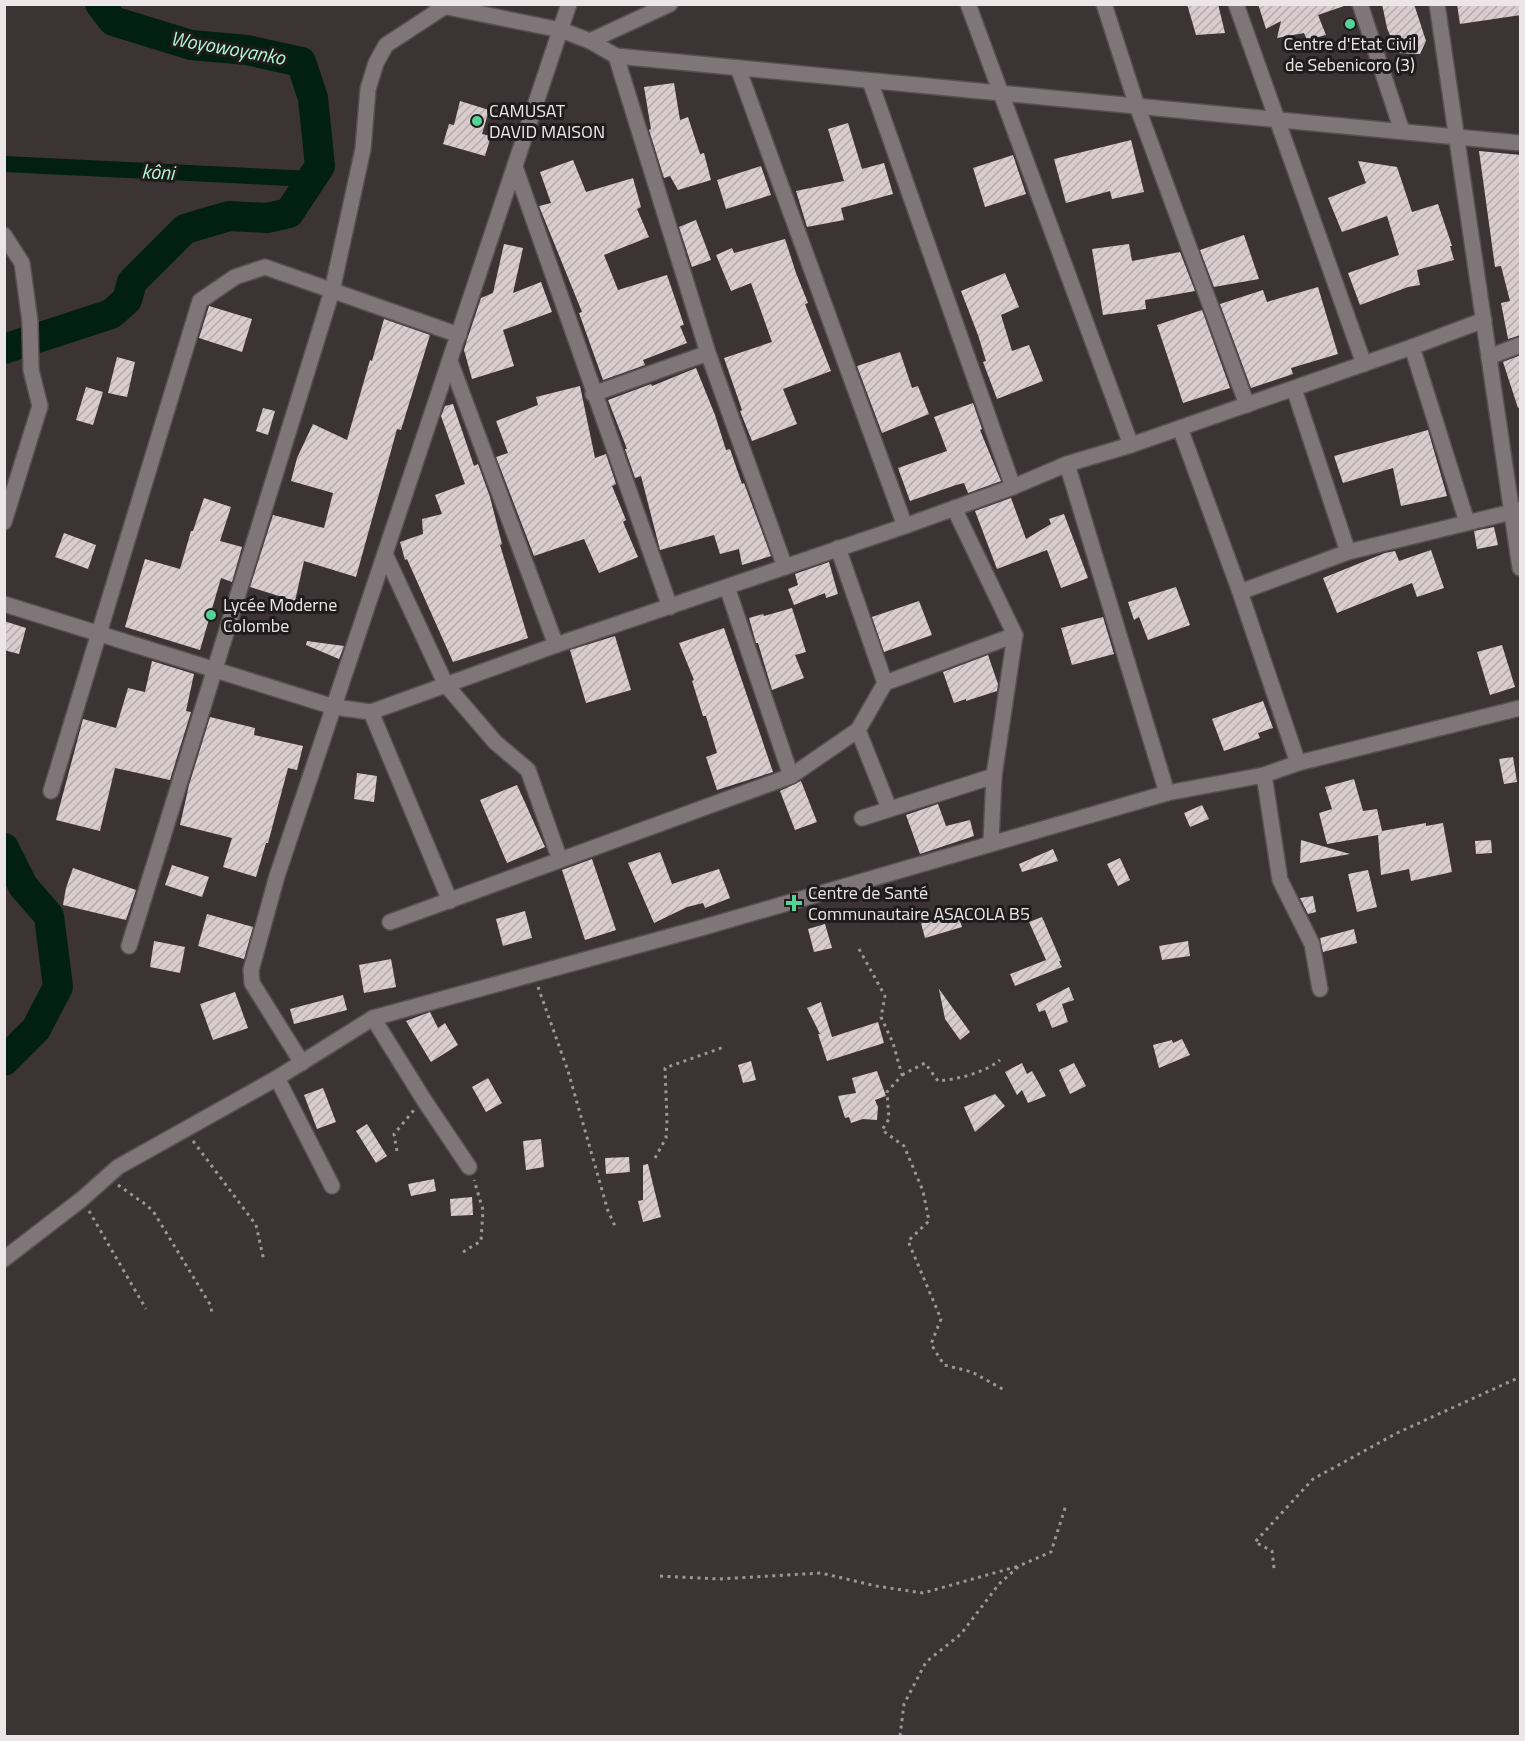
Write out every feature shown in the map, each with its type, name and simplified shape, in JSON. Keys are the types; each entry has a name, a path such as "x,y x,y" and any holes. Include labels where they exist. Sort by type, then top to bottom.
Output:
{"street":[{"path":"302,1063 252,983 251,970 278,876 569,4"},
{"path":"590,41 670,4"},
{"path":"968,4 1131,445"},
{"path":"1104,4 1137,106 1247,405"},
{"path":"1236,4 1364,364"},
{"path":"1360,4 1402,131"},
{"path":"1437,4 1489,357 1516,511 1521,568"},
{"path":"129,946 332,291 363,149 368,89 376,63 386,45 439,6 561,30 590,41 616,56 1521,143"},
{"path":"616,56 708,353 785,567"},
{"path":"738,69 905,526"},
{"path":"870,81 1013,486"},
{"path":"515,167 593,394 670,607"},
{"path":"4,235 22,263 30,322 31,370 40,406 4,522"},
{"path":"51,791 200,301 235,277 265,267 459,335"},
{"path":"4,604 334,707 371,712 556,645 905,526 1067,464 1131,445 1247,405 1484,320"},
{"path":"1489,357 1521,345"},
{"path":"1412,347 1467,522"},
{"path":"593,394 708,353"},
{"path":"450,361 556,645"},
{"path":"1294,388 1348,552"},
{"path":"1180,428 1240,592 1298,764"},
{"path":"1067,464 1167,793"},
{"path":"954,508 1015,635 994,776 991,842"},
{"path":"1240,592 1348,552 1516,511"},
{"path":"838,548 885,682"},
{"path":"385,554 446,685 495,742 519,760 528,770 560,860"},
{"path":"727,587 791,776"},
{"path":"390,922 791,776 858,730 885,682 1015,635"},
{"path":"4,1259 82,1199 118,1167 277,1078 373,1018 701,928 991,842 1167,793 1264,775 1298,764 1521,708"},
{"path":"371,712 450,901"},
{"path":"858,730 889,808"},
{"path":"1264,775 1280,880 1312,944 1320,989"},
{"path":"862,818 994,776"},
{"path":"373,1018 423,1100 469,1167"},
{"path":"277,1078 332,1186"}],"path":[{"path":"859,949 885,996 881,1017 893,1043 902,1075"},
{"path":"534,974 568,1071 608,1211 615,1226"},
{"path":"655,1158 666,1138 668,1120 665,1068 724,1047"},
{"path":"1000,1060 954,1080 938,1081 925,1063 902,1075 887,1092 889,1119 882,1130 904,1146 923,1191 929,1221 908,1241 941,1319 931,1344 944,1365 972,1372 1006,1390"},
{"path":"397,1151 394,1134 423,1100"},
{"path":"184,1130 256,1225 264,1261"},
{"path":"463,1252 481,1240 483,1210 469,1167"},
{"path":"106,1178 153,1211 211,1306 212,1316"},
{"path":"82,1199 146,1308"},
{"path":"1274,1568 1272,1551 1255,1542 1313,1479 1397,1433 1521,1377"},
{"path":"660,1576 719,1579 769,1578 821,1573 876,1586 923,1593 1019,1566 1051,1552 1066,1505"},
{"path":"900,1737 904,1704 926,1662 961,1634 999,1584 1019,1566"}],"building":[{"path":"1187,4 1218,4 1225,33 1196,35"},
{"path":"1258,4 1344,4 1344,6 1318,15 1326,35 1307,40 1304,33 1277,38 1281,21 1266,29"},
{"path":"1382,4 1414,4 1426,41 1420,54 1397,53 1387,28"},
{"path":"1457,4 1521,4 1521,15 1460,24"},
{"path":"674,83 680,120 688,117 700,154 704,153 711,180 678,190 670,176 664,178 649,130 651,129 644,87"},
{"path":"460,101 489,110 482,134 491,136 485,156 443,144 449,124 454,125"},
{"path":"848,123 862,169 884,163 893,194 841,208 844,220 807,227 796,191 844,181 828,129"},
{"path":"1131,140 1144,192 1112,199 1110,191 1066,203 1054,159"},
{"path":"1479,151 1521,155 1521,335 1508,339 1501,303 1510,301 1501,266 1495,267"},
{"path":"1013,155 1026,194 985,207 973,168"},
{"path":"573,160 586,192 633,178 641,207 637,209 649,237 604,255 618,290 667,275 684,325 680,326 687,343 643,360 645,365 603,380 579,313 582,312 539,206 551,203 540,172"},
{"path":"1358,161 1397,167 1412,212 1438,204 1452,246 1450,246 1454,260 1417,270 1420,285 1408,287 1360,305 1348,273 1399,255 1387,216 1342,232 1328,198 1366,183"},
{"path":"761,166 771,195 726,209 717,180"},
{"path":"696,220 711,260 692,267 679,227"},
{"path":"1244,235 1259,279 1214,287 1200,250"},
{"path":"785,239 808,303 805,304 831,371 783,389 797,424 752,441 724,358 772,342 751,283 731,291 716,255 732,248 734,253"},
{"path":"504,244 523,248 513,293 541,282 552,312 503,330 514,366 472,379 464,350 481,298 493,293"},
{"path":"1129,244 1132,261 1180,252 1195,291 1145,300 1146,309 1103,315 1092,249"},
{"path":"1005,273 1019,307 1001,315 1012,351 1029,345 1043,381 997,399 983,362 986,361 978,335 961,291"},
{"path":"1318,287 1338,354 1291,368 1293,374 1251,388 1220,304 1263,290 1267,302"},
{"path":"209,306 252,319 242,352 199,338"},
{"path":"1202,310 1230,388 1183,403 1157,325"},
{"path":"384,319 430,335 401,430 397,429 356,577 304,561 295,601 250,587 273,515 324,528 333,493 291,481 297,458 313,424 347,440"},
{"path":"900,352 912,388 918,386 929,414 882,433 857,366"},
{"path":"1521,355 1521,408 1518,408 1503,362"},
{"path":"117,357 135,362 127,397 108,393"},
{"path":"696,368 726,450 730,449 771,556 742,565 739,549 720,554 714,535 660,550 641,476 635,478 625,449 627,449 608,400 651,384 652,386"},
{"path":"580,386 595,458 606,454 616,484 612,486 626,520 623,522 638,557 599,573 584,539 534,556 496,457 508,453 496,421 538,405 536,397"},
{"path":"86,387 103,392 93,425 76,420"},
{"path":"973,403 982,429 980,430 1001,481 968,493 964,483 910,501 898,468 947,451 934,417"},
{"path":"453,404 474,466 478,464 490,497 502,544 500,545 528,638 453,662 407,559 405,560 400,542 423,534 422,519 442,514 435,495 465,484 441,416 445,406"},
{"path":"263,408 275,411 268,435 256,431"},
{"path":"1428,430 1447,496 1401,506 1393,468 1343,483 1334,456"},
{"path":"204,498 231,507 220,541 242,547 232,582 221,578 200,650 125,627 145,559 180,569"},
{"path":"1011,498 1026,539 1051,524 1049,519 1064,514 1088,578 1061,588 1047,550 997,569 975,511"},
{"path":"1494,527 1498,545 1477,549 1474,531"},
{"path":"64,533 96,545 88,569 55,557"},
{"path":"1431,550 1444,588 1417,597 1412,583 1337,613 1323,578 1385,553 1395,551 1399,561"},
{"path":"829,562 838,594 826,598 825,593 794,605 788,589 798,585 795,574"},
{"path":"1176,587 1190,625 1148,640 1139,617 1134,620 1128,602"},
{"path":"919,601 932,635 884,652 872,617"},
{"path":"792,608 806,652 795,655 804,678 772,690 749,618"},
{"path":"1103,617 1114,654 1072,665 1061,628"},
{"path":"4,621 26,628 19,654 4,650"},
{"path":"724,628 773,772 717,790 706,757 717,753 706,716 703,716 692,681 694,680 679,643"},
{"path":"615,636 631,690 586,703 570,650"},
{"path":"307,641 344,646 339,659 306,645"},
{"path":"1502,645 1515,687 1490,695 1477,652"},
{"path":"988,655 998,684 997,691 954,703 943,672"},
{"path":"152,661 194,674 186,711 191,712 170,780 115,768 100,831 56,820 83,719 116,728 128,688 145,692"},
{"path":"1263,701 1273,728 1258,733 1260,738 1224,751 1212,719"},
{"path":"210,717 255,728 254,735 303,746 297,770 288,768 268,843 266,843 256,877 223,867 232,838 180,825 189,785"},
{"path":"1513,757 1517,782 1504,784 1499,759"},
{"path":"357,773 377,776 374,802 354,799"},
{"path":"1354,779 1363,811 1377,809 1382,831 1426,823 1426,826 1443,823 1452,872 1411,881 1409,869 1381,875 1378,835 1327,844 1319,813 1332,809 1325,787"},
{"path":"801,781 817,822 795,830 780,791"},
{"path":"517,785 545,847 507,863 480,800"},
{"path":"938,804 946,826 970,820 974,836 920,854 906,815"},
{"path":"1202,805 1209,819 1190,827 1184,813"},
{"path":"1301,840 1350,854 1300,863"},
{"path":"1491,840 1492,853 1476,854 1475,841"},
{"path":"1053,849 1058,861 1022,872 1019,864"},
{"path":"660,852 672,884 719,869 730,898 705,908 703,903 687,907 654,923 628,863"},
{"path":"1120,858 1130,880 1118,886 1107,864"},
{"path":"592,859 616,930 585,940 562,870"},
{"path":"172,865 209,877 202,897 165,885"},
{"path":"73,868 136,890 126,920 63,905"},
{"path":"1368,870 1377,907 1357,912 1348,874"},
{"path":"1313,896 1316,912 1308,914 1300,898"},
{"path":"525,911 532,938 503,946 496,919"},
{"path":"957,912 962,927 925,938 921,923"},
{"path":"207,914 253,927 244,959 198,946"},
{"path":"1042,917 1062,967 1015,986 1010,974 1046,960 1029,922"},
{"path":"825,924 832,948 814,952 808,929"},
{"path":"1354,929 1357,943 1323,952 1320,938"},
{"path":"154,941 185,947 180,973 150,967"},
{"path":"1188,941 1190,956 1162,960 1159,946"},
{"path":"391,959 396,987 364,993 359,965"},
{"path":"1069,987 1074,1000 1062,1004 1068,1022 1052,1028 1045,1010 1039,1012 1036,1004"},
{"path":"939,989 970,1032 960,1040 945,1019"},
{"path":"235,992 248,1028 213,1040 200,1004"},
{"path":"343,995 347,1010 294,1024 290,1009"},
{"path":"821,1002 832,1037 878,1022 884,1043 827,1061 818,1034 820,1034 807,1008"},
{"path":"430,1012 438,1028 445,1023 458,1045 431,1062 406,1021"},
{"path":"1182,1039 1190,1055 1159,1068 1153,1045 1172,1040 1173,1043"},
{"path":"751,1061 756,1080 743,1083 738,1065"},
{"path":"1022,1063 1027,1074 1032,1071 1046,1096 1028,1103 1022,1090 1017,1095 1005,1072"},
{"path":"1074,1063 1086,1086 1070,1094 1059,1070"},
{"path":"877,1071 886,1096 875,1100 878,1107 877,1120 863,1119 851,1123 849,1117 845,1118 838,1096 856,1093 852,1078"},
{"path":"488,1078 502,1103 486,1112 472,1087"},
{"path":"323,1088 336,1122 317,1129 304,1095"},
{"path":"995,1094 1005,1106 975,1132 964,1107"},
{"path":"367,1124 387,1156 376,1163 356,1131"},
{"path":"541,1139 544,1167 526,1170 523,1141"},
{"path":"629,1157 630,1172 606,1174 605,1158"},
{"path":"648,1164 661,1217 643,1222 638,1201 643,1200 643,1165"},
{"path":"434,1179 436,1191 411,1196 408,1184"},
{"path":"472,1197 473,1215 451,1216 450,1199"}],"waterway":[{"name":"Woyowoyanko","path":"4,349 111,314 127,300 132,282 185,229 229,216 267,218 289,213 320,166 313,98 301,62 247,50 191,45 113,21 100,4"},
{"name":"kôni","path":"4,164 311,179"},
{"name":"Woyowoyanko","path":"4,848 23,886 49,916 58,987 36,1029 4,1061"}],"place":[{"name":"Centre d'Etat Civil de Sebenicoro (3)","path":"1350,24"},
{"name":"CAMUSAT DAVID MAISON","path":"477,121"},
{"name":"Lycée Moderne Colombe","path":"211,615"},
{"name":"Centre de Santé Communautaire ASACOLA B5","path":"794,903"}]}
